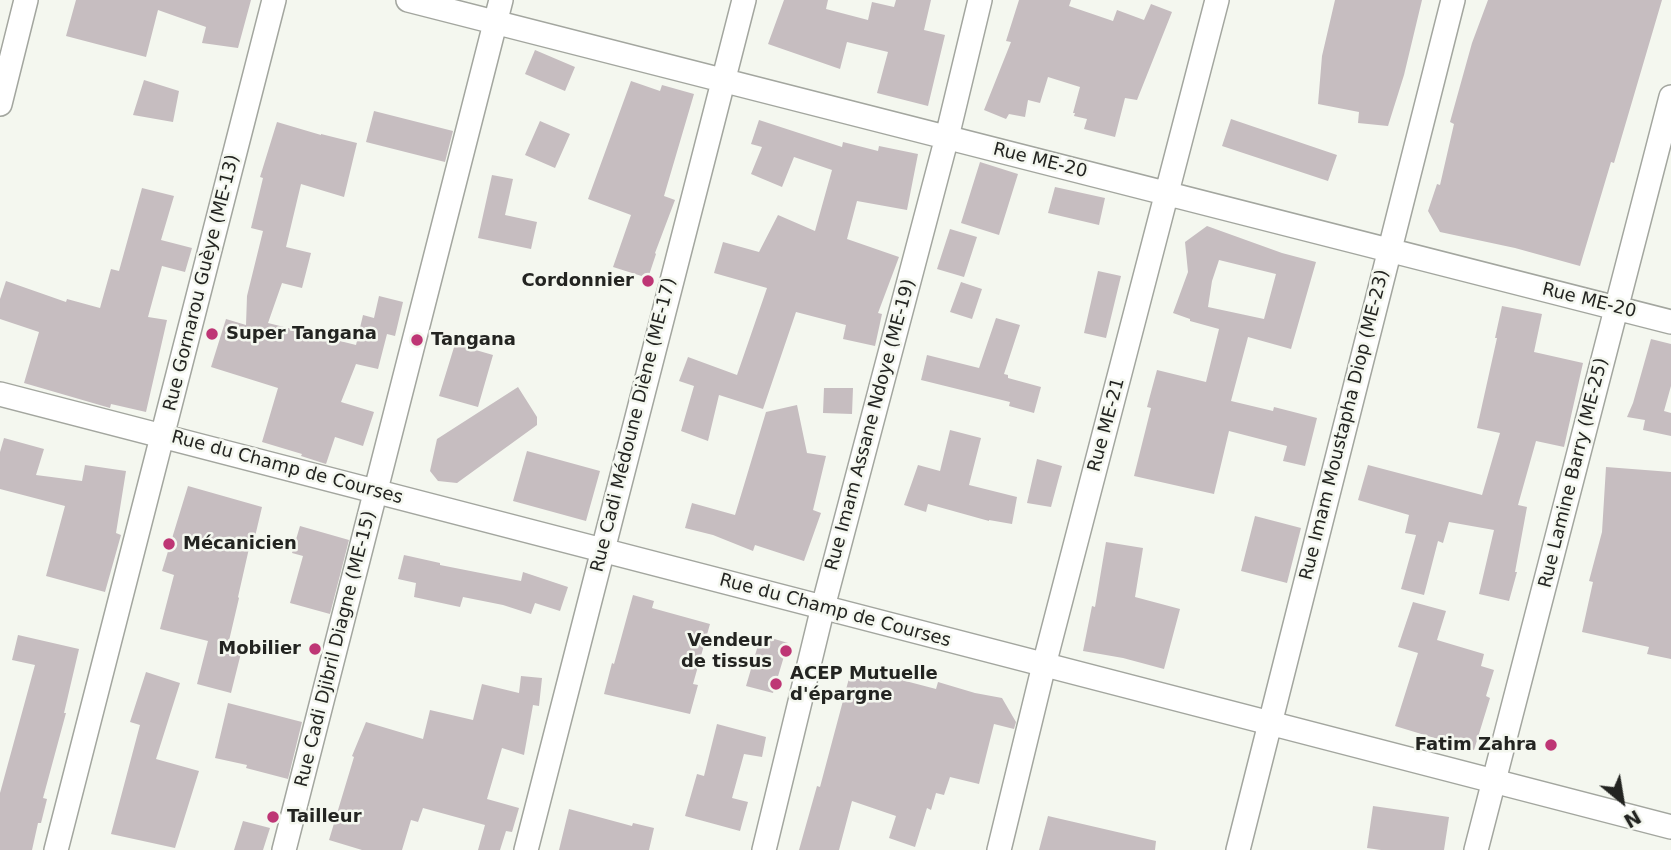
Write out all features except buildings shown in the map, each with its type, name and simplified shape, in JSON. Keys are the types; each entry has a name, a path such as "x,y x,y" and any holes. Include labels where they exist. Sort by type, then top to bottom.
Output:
{"street":[{"path":"0,104 26,0"},
{"name":"Rue Gornarou Guèye (ME-13)","path":"56,850 274,0"},
{"name":"Rue ME-20","path":"408,0 498,11 723,80 1671,322"},
{"name":"Rue Cadi Médoune Diène (ME-17)","path":"526,850 744,0"},
{"name":"Rue Imam Assane Ndoye (ME-19)","path":"764,850 823,607 947,137 980,0"},
{"name":"Rue ME-21","path":"999,850 1044,665 1217,0"},
{"name":"Rue Imam Moustapha Diop (ME-23)","path":"1237,850 1453,0"},
{"name":"Rue Cadi Djibril Diagne (ME-15)","path":"284,850 498,11"},
{"name":"Rue Lamine Barry (ME-25)","path":"1476,850 1671,97"},
{"name":"Rue du Champ de Courses","path":"0,394 1671,827"}],"place":[{"name":"Cordonnier","path":"648,281"},
{"name":"Super Tangana","path":"212,334"},
{"name":"Tangana","path":"417,340"},
{"name":"Mécanicien","path":"169,544"},
{"name":"Mobilier","path":"315,649"},
{"name":"Vendeur de tissus","path":"786,651"},
{"name":"ACEP Mutuelle d'épargne","path":"776,684"},
{"name":"Fatim Zahra","path":"1551,745"},
{"name":"Tailleur","path":"273,817"}]}
